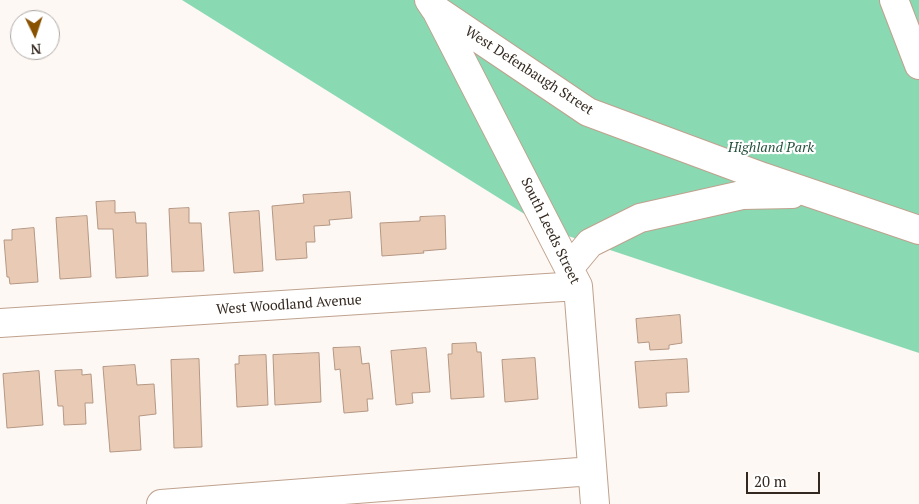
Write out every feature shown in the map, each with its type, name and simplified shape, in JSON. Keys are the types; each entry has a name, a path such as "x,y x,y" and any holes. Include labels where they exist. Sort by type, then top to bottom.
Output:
{"street":[{"path":"894,0 919,65"},
{"name":"West Defenbaugh Street","path":"432,4 588,112 763,177 919,230"},
{"name":"South Leeds Street","path":"432,4 574,276 594,504"},
{"path":"574,276 590,243 640,218 742,195 816,194"},
{"name":"West Woodland Avenue","path":"0,323 574,276"},
{"path":"161,504 592,471"}],"green space":[{"name":"Highland Park","path":"182,0 919,0 919,353 550,230"}],"building":[{"path":"350,192 352,218 329,220 330,225 314,226 315,242 306,242 307,258 276,260 272,206 304,203 303,195"},
{"path":"115,201 115,213 135,212 136,223 146,223 148,276 116,278 113,229 98,229 96,202"},
{"path":"189,208 189,223 201,223 204,271 172,272 169,209"},
{"path":"259,211 263,271 234,273 229,213"},
{"path":"87,216 91,277 60,279 56,218"},
{"path":"445,216 446,249 423,251 424,253 382,256 380,223 420,221 420,217"},
{"path":"34,228 38,282 10,284 9,277 7,277 4,240 12,240 12,230"},
{"path":"680,315 682,343 669,345 669,349 650,350 649,342 638,343 636,319"},
{"path":"476,343 477,352 481,352 484,397 451,399 448,354 452,354 452,344"},
{"path":"360,347 362,364 369,363 373,399 367,399 368,411 344,413 340,369 335,370 333,348"},
{"path":"426,348 430,392 412,393 413,403 396,405 391,351"},
{"path":"319,353 321,402 275,405 273,355"},
{"path":"266,355 268,405 237,407 235,364 239,364 239,356"},
{"path":"535,358 538,399 505,402 502,360"},
{"path":"199,359 202,447 174,448 171,360"},
{"path":"687,359 689,392 666,393 667,406 639,408 635,362"},
{"path":"135,365 137,385 154,384 156,414 139,416 141,450 110,452 103,367"},
{"path":"82,370 82,375 91,374 93,403 85,403 86,424 64,425 63,406 58,406 55,371"},
{"path":"39,371 43,425 7,428 3,374"}]}
